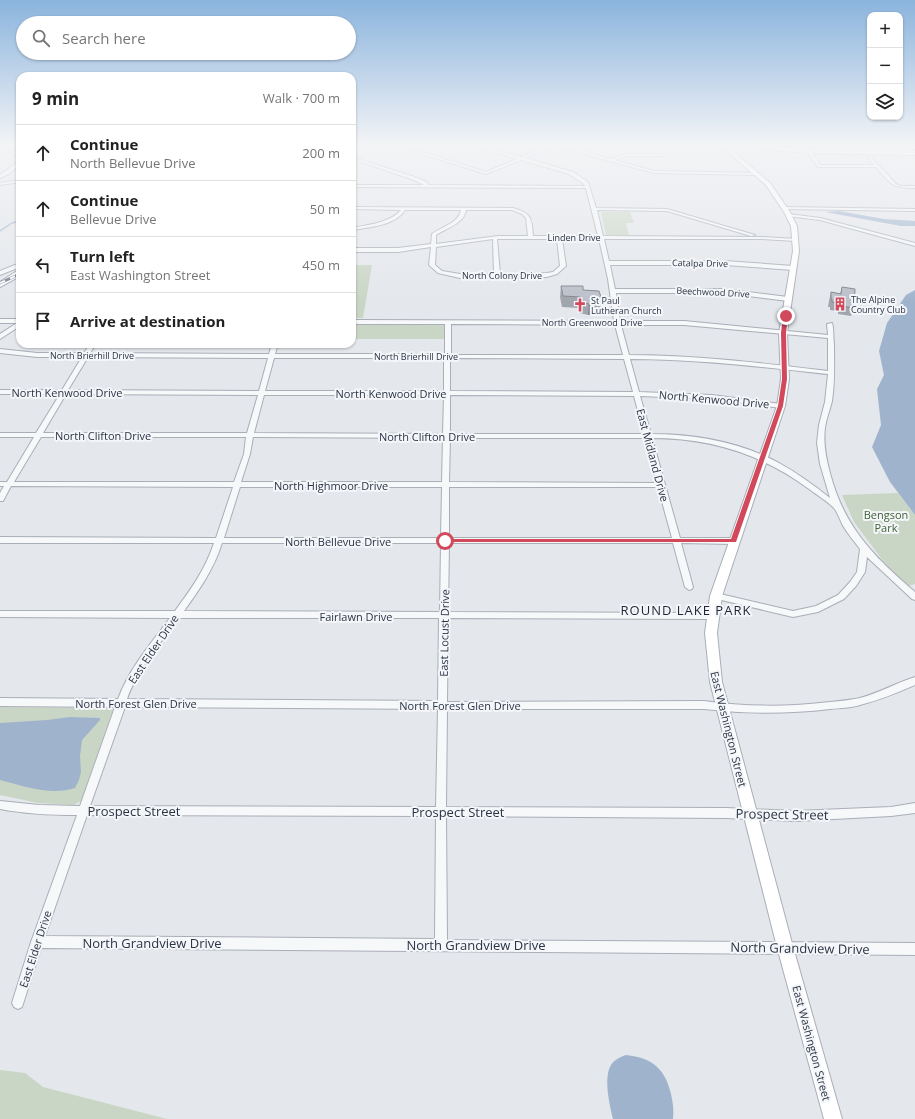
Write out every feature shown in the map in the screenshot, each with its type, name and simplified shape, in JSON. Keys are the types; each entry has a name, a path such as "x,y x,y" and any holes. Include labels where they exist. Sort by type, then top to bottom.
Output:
{"main road":[{"name":"East Washington Street","path":"777,196 785,208 794,226 796,240 796,251 783,333 785,379 781,406 716,596 712,616 711,633 716,682 722,708 785,947 833,1119"},
{"path":"0,285 16,275"}],"street":[{"name":"East Midland Drive","path":"591,196 613,291 617,322 689,587"},
{"path":"356,208 501,208 522,212 528,217 531,237"},
{"path":"356,228 395,218 404,208"},
{"path":"433,246 434,235 460,219 464,213 464,208"},
{"path":"785,208 915,210"},
{"path":"594,209 667,210 762,238"},
{"path":"789,215 820,219 915,245"},
{"name":"Linden Drive","path":"356,250 398,250 495,238 531,237 762,238 796,240"},
{"name":"North Colony Drive","path":"433,246 432,265 440,272 460,276 547,275 560,270 563,266 558,237"},
{"path":"495,238 497,276"},
{"name":"Catalpa Drive","path":"607,263 725,263 793,268"},
{"path":"0,273 16,267"},
{"name":"Beechwood Drive","path":"613,291 723,291 788,299"},
{"path":"0,321 16,322"},
{"name":"North Greenwood Drive","path":"356,322 684,323 830,337"},
{"name":"East Locust Drive","path":"441,944 441,812 448,322"},
{"path":"830,324 831,373 827,412 821,427 820,437 826,474 832,497 848,528 864,549 893,578 915,596"},
{"path":"0,337 16,325"},
{"path":"0,499 38,435 66,392 91,348"},
{"name":"East Elder Drive","path":"18,1003 37,942 127,687 209,567 247,454 250,436 274,348"},
{"name":"North Brierhill Drive","path":"0,351 37,355 692,358 831,373"},
{"name":"North Kenwood Drive","path":"0,392 637,394 712,397 781,406"},
{"name":"North Clifton Drive","path":"0,435 648,436 693,439 749,452 774,463 804,481 836,506"},
{"name":"North Highmoor Drive","path":"0,484 661,485"},
{"name":"North Bellevue Drive","path":"0,540 734,541"},
{"path":"716,596 793,614 818,608 841,597 852,584 861,572 864,549"},
{"name":"Fairlawn Drive","path":"0,614 176,616 712,616"},
{"name":"North Forest Glen Drive","path":"0,702 443,705 704,704 733,709 782,709 859,702 885,694 915,680"},
{"name":"Prospect Street","path":"0,804 16,808 39,810 718,813 751,815 852,814 905,811 915,808"},
{"name":"North Grandview Drive","path":"37,942 441,944 915,949"}],"green space":[{"path":"630,212 634,223 626,223 629,235 606,235 601,213"},
{"path":"356,265 372,265 363,318 356,318"},
{"path":"356,323 440,323 447,327 446,339 356,339"},
{"name":"Bengson Park","path":"898,493 915,515 915,584 908,586 884,562 854,522 842,495"},
{"path":"0,707 110,708 113,710 81,801 74,805 38,803 0,795"},
{"path":"0,1070 25,1073 43,1087 167,1119 0,1119"}],"water":[{"path":"839,211 884,219 915,221 915,226 901,226 825,212"},
{"path":"915,290 915,515 890,482 872,447 881,425 877,389 884,375 879,351 887,323 906,295"},
{"path":"70,717 100,718 100,720 82,740 80,756 81,772 75,788 47,791 0,780 0,723"},
{"path":"626,1055 651,1062 661,1071 671,1094 673,1119 613,1119 607,1084 609,1071 614,1062"}],"building":[{"path":"561,286 583,286 583,290 599,291 601,297 592,297 593,303 589,304 581,302 580,297 563,296"},
{"path":"842,287 855,289 854,308 840,306 841,303 832,302 831,292 841,294"}],"waterway":[{"path":"0,231 16,222"}],"railway":[{"path":"0,283 16,276"}],"place":[{"name":"The Alpine Country Club","path":"840,304"},
{"name":"St Paul Lutheran Church","path":"580,305"}],"district":[{"name":"ROUND LAKE PARK","path":"686,610"}],"route":[{"path":"445,541 734,541 781,406 785,379 783,333 786,316"}]}
